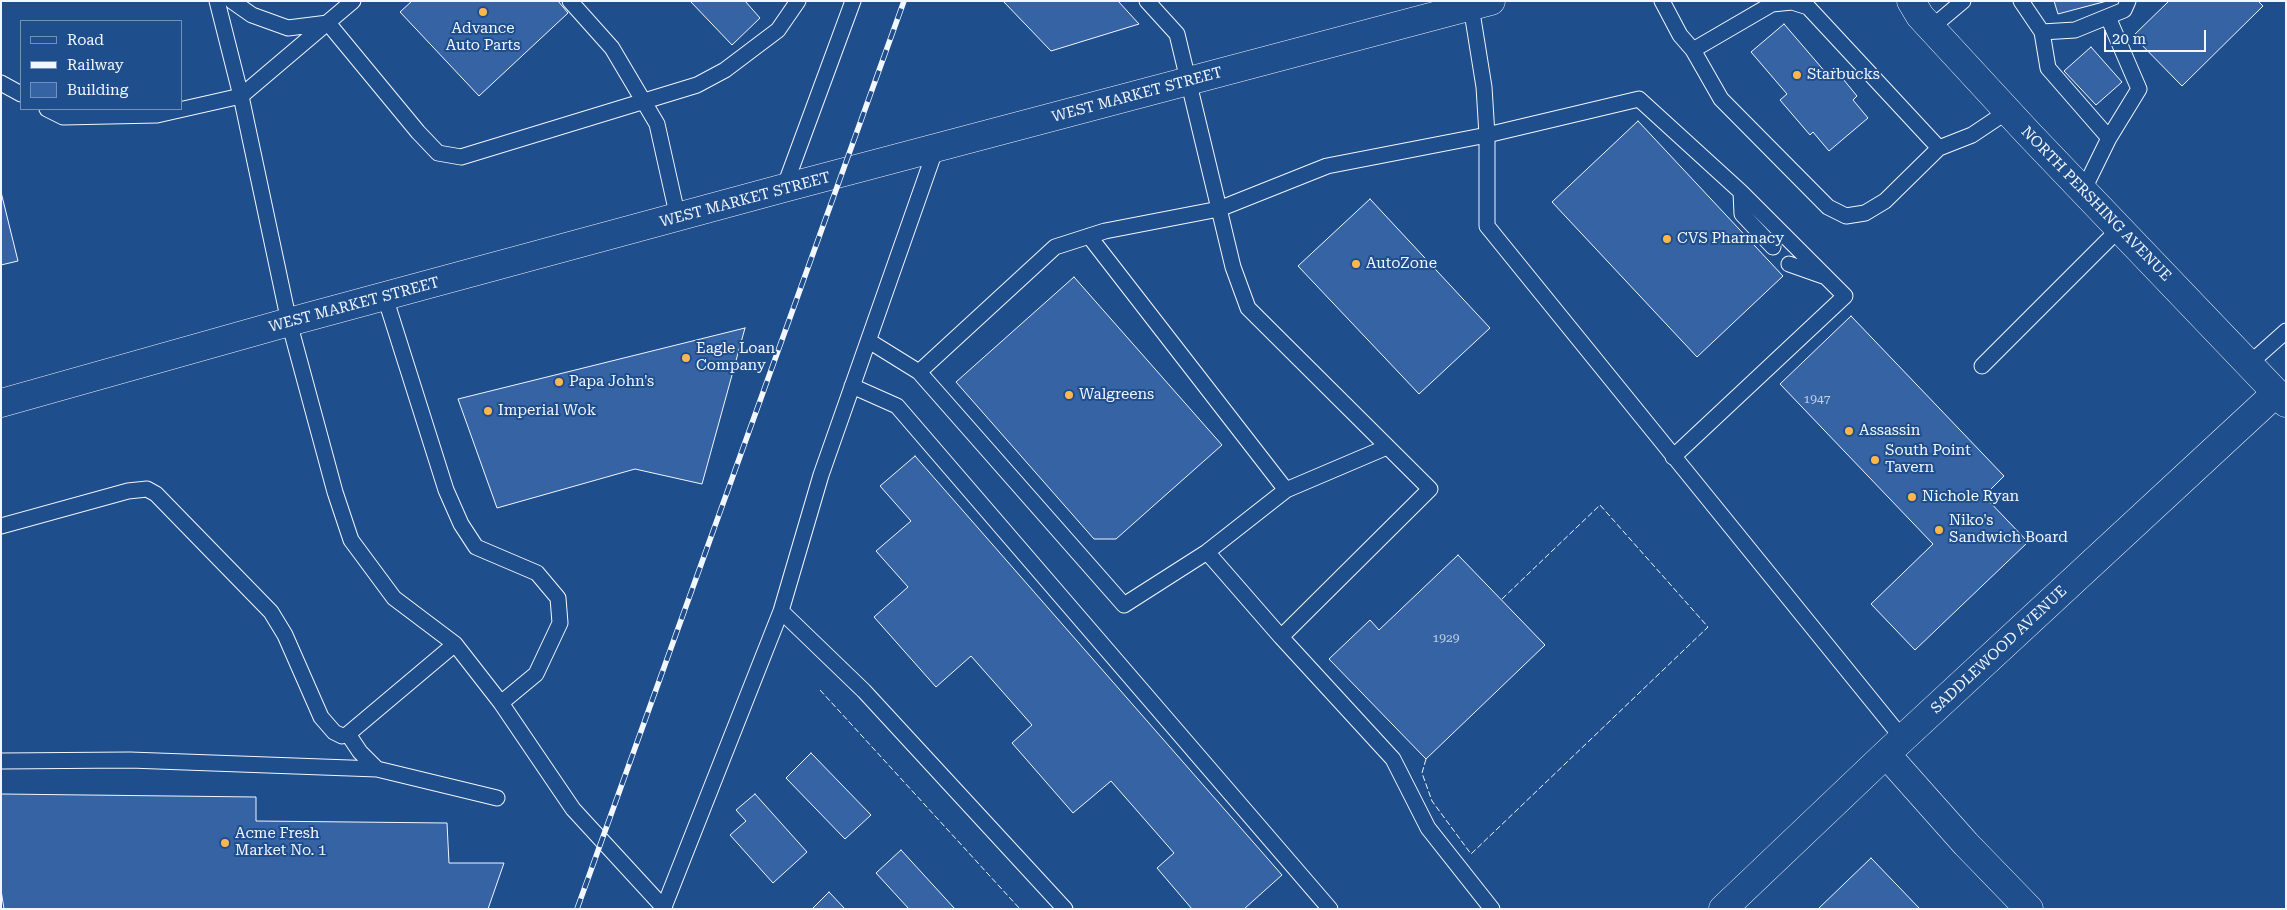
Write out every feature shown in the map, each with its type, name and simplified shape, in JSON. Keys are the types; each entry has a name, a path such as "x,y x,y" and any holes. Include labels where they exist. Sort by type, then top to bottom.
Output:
{"main road":[{"name":"NORTH PERSHING AVENUE","path":"1911,1 1920,16 2008,111 2281,398"},
{"name":"WEST MARKET STREET","path":"1,404 289,322 784,188 1481,4"},
{"name":"SADDLEWOOD AVENUE","path":"1723,909 1894,747 2281,398"},
{"path":"1894,747 1966,844 2029,909"}],"lane":[{"path":"217,1 241,96 289,322 335,492 351,540 394,598 455,644 501,703 573,809 664,908 781,611 821,476 936,148"},
{"path":"232,1 252,15 288,28 328,23"},
{"path":"182,109 241,96 353,1"},
{"path":"570,1 612,48 657,124 678,218"},
{"path":"328,23 418,132 438,153 461,157 697,85 724,70 778,30 798,1"},
{"path":"784,188 852,1"},
{"path":"1147,1 1177,34 1190,81 1233,267 1248,308 1430,489 1281,637"},
{"path":"1662,1 1680,35 1693,50 1721,98 1828,207 1846,216 1865,213 1884,200 1939,148 1972,134 2008,111"},
{"path":"1931,28 1963,1"},
{"path":"2021,1 2042,32 2048,68 2109,138"},
{"path":"2042,32 2075,30 2124,10 2128,1"},
{"path":"1693,50 1772,4 1792,2 1808,7 1939,148"},
{"path":"1481,4 1480,56 1487,135 1486,226 1673,456 1894,747"},
{"path":"2083,191 2109,138 2139,89 2108,17"},
{"path":"1,83 20,93"},
{"path":"919,372 1055,247 1105,231 1219,209 1327,166 1487,135 1639,99 1741,192 1844,296 1673,456"},
{"path":"50,110 63,117 157,115 179,110"},
{"path":"1741,192 1742,214 1772,246"},
{"path":"1982,366 2119,229"},
{"path":"1089,236 1286,490"},
{"path":"1789,264 1827,277"},
{"path":"385,297 446,490 461,524 476,547 537,573 558,598 560,623 536,674 501,703"},
{"path":"2249,364 2286,331"},
{"path":"869,341 919,372 1124,605 1207,552 1286,490 1387,447"},
{"path":"852,386 897,406 1330,909"},
{"path":"1,526 128,490 147,489 156,494 271,612 285,635 321,717 334,732 342,736 348,734 455,644"},
{"path":"1207,552 1281,637 1393,759 1428,828 1492,909"},
{"path":"781,611 864,691 1065,909"},
{"path":"348,734 360,752 377,769"},
{"path":"1,761 130,760 377,769 497,798"}],"building":[{"path":"412,1 558,1 568,13 479,96 400,12"},
{"path":"690,1 745,1 760,18 732,45"},
{"path":"1003,1 1118,1 1139,24 1051,51"},
{"path":"2054,1 2107,1 2058,14"},
{"path":"2169,1 2258,1 2263,6 2182,86 2133,36"},
{"path":"1784,24 1827,74 1834,68 1857,96 1853,100 1868,118 1829,151 1813,132 1810,135 1780,100 1787,94 1751,52"},
{"path":"2091,47 2122,82 2096,105 2064,71"},
{"name":"CVS Pharmacy","path":"1638,121 1783,276 1697,357 1552,202"},
{"path":"1,192 18,261 1,265"},
{"path":"1370,199 1490,328 1419,394 1298,266"},
{"path":"1074,277 1222,445 1116,539 1094,539 956,382"},
{"path":"1851,316 2004,476 1984,496 2028,542 1915,650 1871,604 1933,544 1780,384"},
{"path":"745,328 702,484 635,469 497,508 458,399"},
{"path":"915,456 1282,875 1244,909 1192,909 1157,868 1174,853 1111,781 1073,813 1012,743 1032,725 971,656 936,687 874,617 908,587 876,551 911,521 880,486"},
{"path":"1458,555 1545,645 1426,759 1329,659 1370,620 1379,630"},
{"path":"811,753 871,815 845,839 786,778"},
{"name":"Acme Fresh Market No. 1","path":"1,794 256,797 256,821 447,823 449,863 504,863 488,909 4,909 1,890"},
{"path":"755,794 807,852 773,883 730,835 746,821 736,810"},
{"path":"901,850 955,909 909,909 876,873"},
{"path":"1871,858 1920,909 1818,909"},
{"path":"829,892 845,909 812,909"}],"railway":[{"path":"577,909 904,1"}],"fence":[{"path":"1426,759 1422,773 1432,801 1471,854 1708,627 1600,505 1501,600"},
{"path":"820,690 1020,909"}],"place":[{"name":"Advance Auto Parts","path":"483,12"},
{"name":"Starbucks","path":"1797,75"},
{"name":"CVS Pharmacy","path":"1667,239"},
{"name":"AutoZone","path":"1356,264"},
{"name":"Eagle Loan Company","path":"686,358"},
{"name":"Papa John's","path":"559,382"},
{"name":"Walgreens","path":"1069,395"},
{"name":"Imperial Wok","path":"488,411"},
{"name":"Assassin","path":"1849,431"},
{"name":"South Point Tavern","path":"1875,460"},
{"name":"Nichole Ryan","path":"1912,497"},
{"name":"Niko's Sandwich Board","path":"1939,530"},
{"name":"Acme Fresh Market No. 1","path":"225,843"}]}
